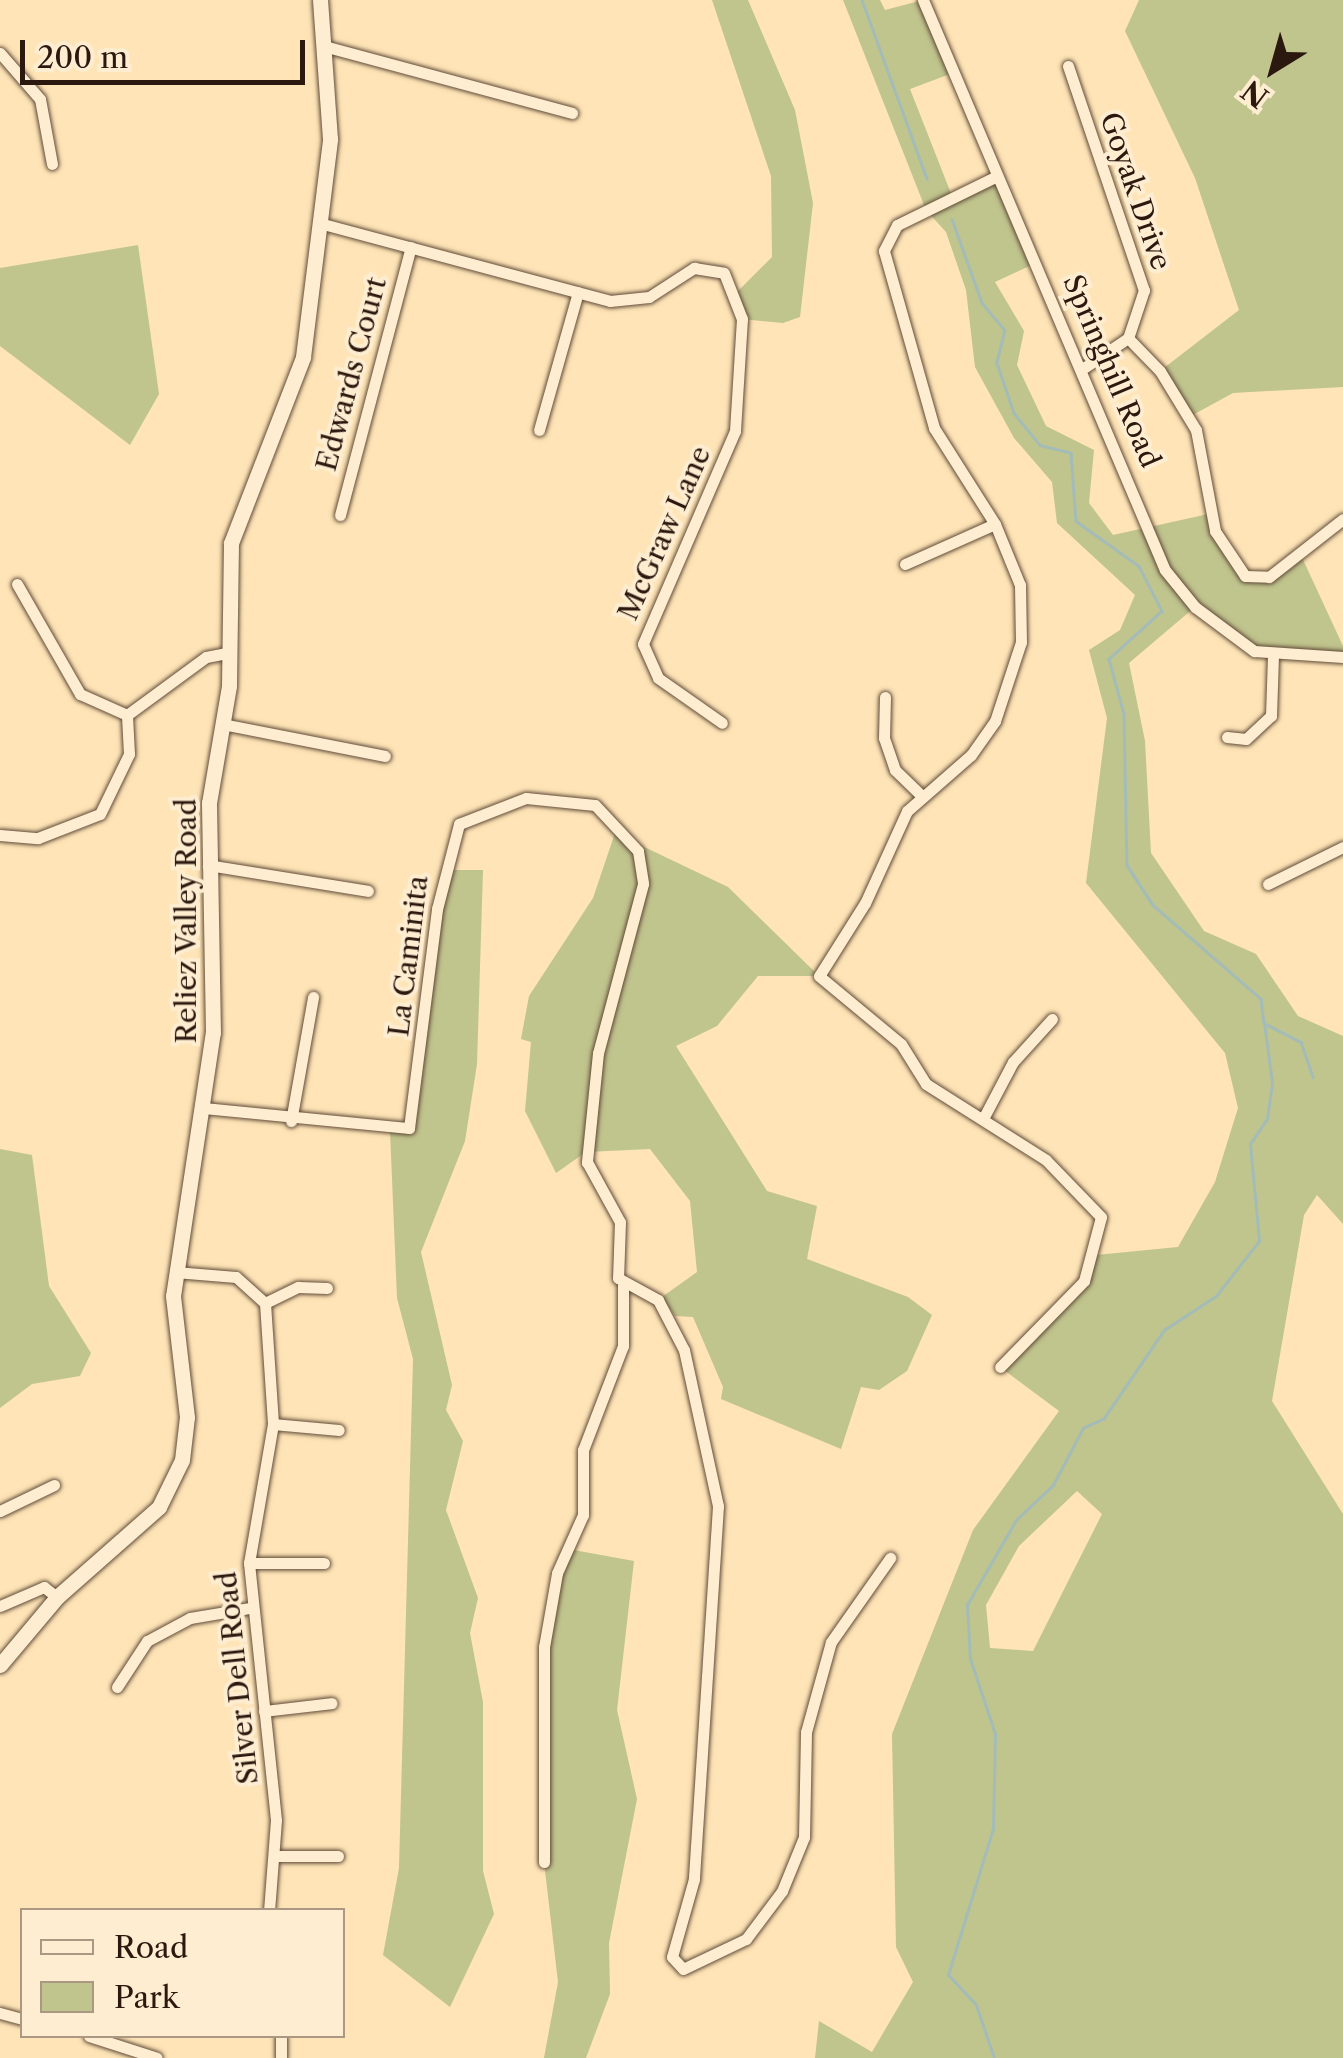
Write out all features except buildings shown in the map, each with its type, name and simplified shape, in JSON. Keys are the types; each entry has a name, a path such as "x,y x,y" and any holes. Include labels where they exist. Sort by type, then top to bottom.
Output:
{"main road":[{"name":"Reliez Valley Road","path":"0,1665 57,1597 159,1507 182,1460 187,1417 175,1272 213,1033 208,866 231,652 231,544 296,385 323,224 330,139 320,0"}],"street":[{"name":"Springhill Road","path":"923,0 995,177 1084,367 1165,570 1195,607 1273,657"},
{"path":"324,46 572,113"},
{"path":"0,53 40,99 52,164"},
{"name":"Goyak Drive","path":"1068,66 1144,290 1128,338"},
{"path":"995,177 897,225 884,251 934,428 995,524 1020,585 1021,642 1009,694 971,756 906,812 865,903 819,976 901,1044 926,1084 985,1116 1078,1187 1102,1229 1084,1281 1000,1366"},
{"name":"McGraw Lane","path":"323,224 578,292 634,302 694,268 724,272 734,285 744,377 735,431 643,644 658,678 722,722"},
{"name":"Edwards Court","path":"340,515 411,247"},
{"path":"540,430 578,292"},
{"path":"1084,367 1128,338 1160,371 1196,430 1215,531 1245,576 1269,576 1343,518"},
{"path":"905,564 995,524"},
{"path":"17,584 80,694 127,715"},
{"path":"127,715 206,656 231,652"},
{"path":"1228,737 1246,739 1271,716 1273,657 1343,656"},
{"path":"885,697 884,738 895,770 922,796"},
{"path":"0,835 38,838 100,814 129,754 127,715"},
{"path":"222,724 385,756"},
{"name":"La Caminita","path":"204,1108 401,1132 416,1118 447,852 471,814 526,798 595,804 638,851 643,884 610,1001 586,1137 593,1179 620,1222 623,1285"},
{"path":"1268,884 1343,847"},
{"path":"208,866 368,890"},
{"path":"291,1120 312,997"},
{"path":"985,1116 1013,1062 1052,1020"},
{"path":"175,1272 236,1277 265,1303 298,1287 327,1288"},
{"path":"544,1862 544,1647 557,1573 583,1515 582,1450 623,1346 623,1285 658,1300 684,1350 716,1483 720,1566 694,1879 672,1958 683,1969 746,1938 782,1891 804,1837 806,1732 831,1642 890,1558"},
{"name":"Silver Dell Road","path":"265,1303 273,1424 248,1563 277,1856 269,1908"},
{"path":"273,1424 339,1430"},
{"path":"0,1511 54,1485"},
{"path":"248,1563 324,1563"},
{"path":"0,1606 44,1587 57,1597"},
{"path":"116,1687 147,1641 190,1618 250,1608"},
{"path":"264,1710 332,1704"},
{"path":"277,1856 338,1856"},
{"path":"95,2038 155,2057"}],"green space":[{"path":"712,0 748,0 795,110 813,203 800,317 783,323 742,319 736,293 772,257 771,176"},
{"path":"843,0 880,0 885,10 923,0 950,74 910,89 952,196 995,177 1038,262 995,282 1024,331 1017,365 1046,426 1094,450 1089,503 1113,535 1213,513 1224,549 1256,580 1299,551 1343,646 1343,657 1273,657 1195,607 1129,663 1145,741 1151,853 1204,931 1256,954 1298,1016 1343,1036 1343,1224 1317,1195 1304,1215 1272,1401 1343,1514 1343,2058 815,2058 819,2021 872,2052 913,1982 896,1947 892,1734 973,1530 1059,1411 1000,1367 1070,1297 1096,1255 1178,1247 1215,1182 1238,1108 1225,1053 1086,883 1107,718 1089,650 1120,630 1135,595 1057,523 1052,482 1014,438 975,367 966,290 946,232 926,210","holes":["1077,1491 1102,1514 1033,1651 990,1648 986,1605 1019,1546"]},
{"path":"1139,0 1343,0 1343,387 1233,393 1189,417 1160,371 1239,310 1195,178 1125,31"},
{"path":"138,245 159,394 130,445 0,346 0,268"},
{"path":"615,833 728,887 819,976 758,976 717,1026 676,1046 767,1191 817,1206 807,1259 908,1297 932,1315 907,1371 879,1390 861,1387 841,1449 721,1399 723,1387 693,1317 675,1316 662,1297 697,1272 690,1201 650,1149 586,1152 556,1173 525,1111 531,1042 521,1039 529,996 593,898"},
{"path":"444,870 483,870 477,1064 465,1141 421,1252 452,1385 446,1410 463,1441 446,1510 478,1598 470,1633 483,1702 483,1871 494,1914 450,2007 383,1955 399,1868 413,1359 397,1298 390,1131 409,1128"},
{"path":"0,1149 32,1155 49,1286 91,1353 80,1376 32,1384 0,1408"},
{"path":"568,1549 634,1561 617,1710 637,1799 609,1943 610,1994 586,2058 544,2058 558,1982 544,1862 544,1647"}],"waterway":[{"path":"862,0 927,179"},
{"path":"952,219 982,303 1005,330 997,363 1014,413 1040,445 1071,453 1076,521 1139,566 1162,611 1109,659 1124,714 1127,865 1153,905 1261,999 1264,1023 1301,1042 1313,1077"},
{"path":"994,2058 976,2005 948,1975 993,1829 995,1734 970,1659 967,1605 1016,1520 1053,1485 1083,1428 1104,1418 1164,1330 1216,1296 1259,1241 1250,1144 1267,1119 1272,1082 1264,1023"}]}
